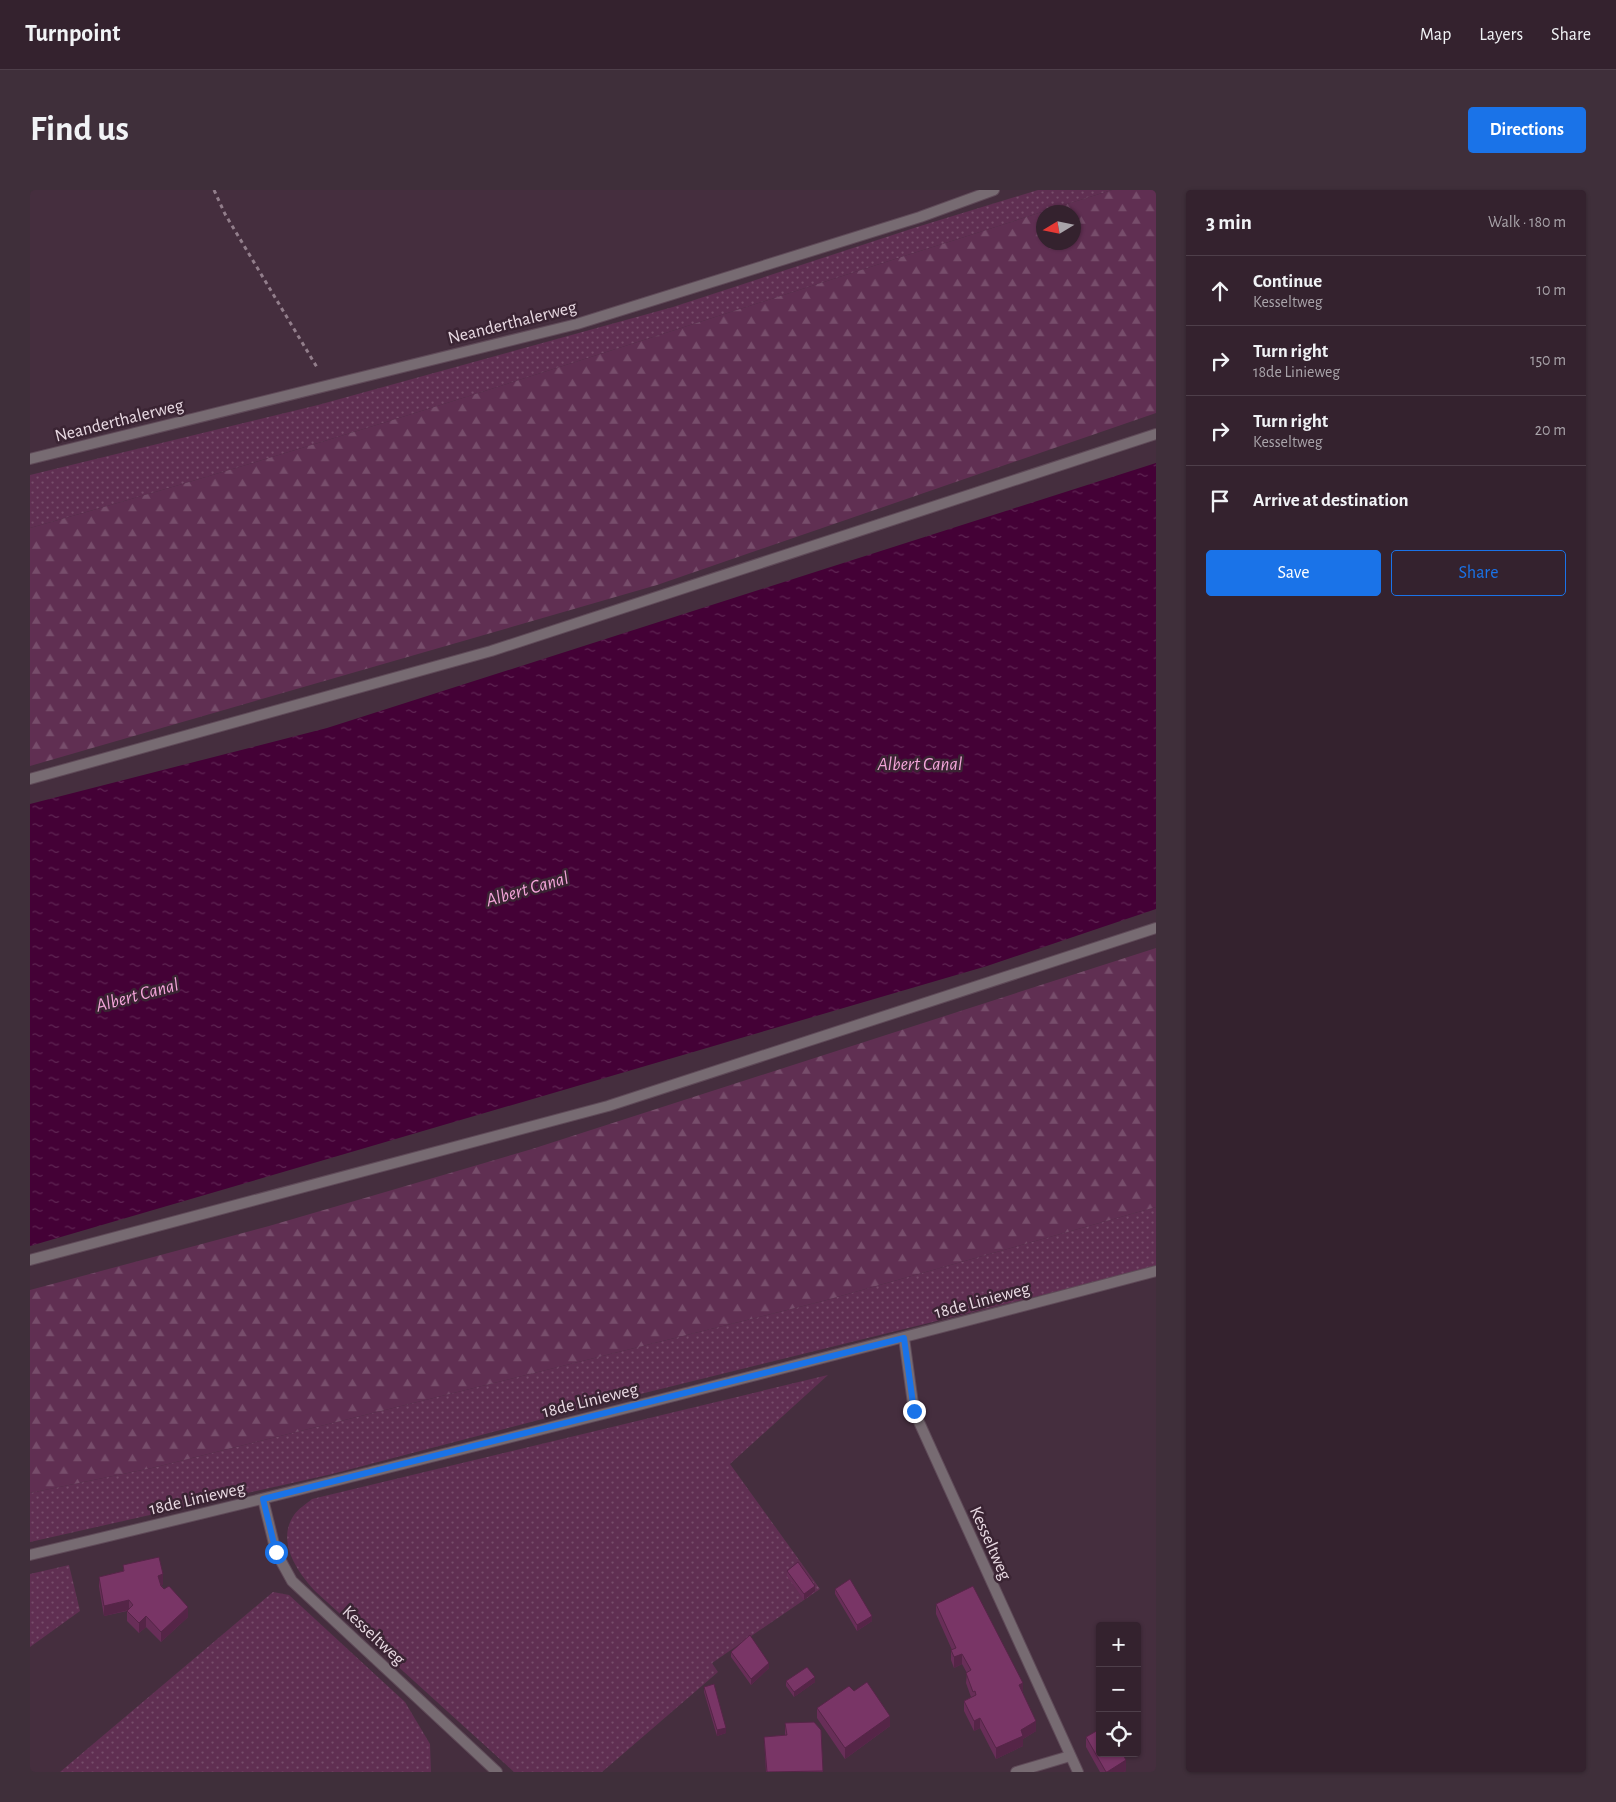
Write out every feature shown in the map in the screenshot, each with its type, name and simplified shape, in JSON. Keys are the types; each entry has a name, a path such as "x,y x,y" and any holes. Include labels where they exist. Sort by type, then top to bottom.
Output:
{"street":[{"name":"Neanderthalerweg","path":"30,459 576,324 920,217 994,190"},
{"path":"30,779 490,651 1156,434"},
{"path":"30,1260 608,1106 1156,928"},
{"name":"18de Linieweg","path":"30,1555 263,1499 904,1338 1156,1271"},
{"name":"Kesseltweg","path":"904,1338 914,1411 1078,1772"},
{"name":"Kesseltweg","path":"263,1499 276,1552 292,1581 497,1772"},
{"path":"1016,1772 1070,1756"}],"path":[{"path":"214,190 225,214 327,385"}],"green space":[{"path":"1038,190 1112,190 1065,205 1036,205 1036,214 437,406 166,489 30,528 30,475 318,405 673,307 917,227"},
{"path":"1112,190 1156,190 1156,413 657,585 30,766 30,528 302,448 1036,214 1036,250 1081,250 1081,205 1065,205"},
{"path":"1156,948 1156,1207 823,1301 152,1468 30,1493 30,1290 269,1226 532,1149"},
{"path":"1156,1207 1156,1267 600,1404 332,1474 30,1542 30,1493 152,1468 823,1301"},
{"path":"828,1375 730,1464 820,1589 712,1663 718,1672 602,1772 514,1772 316,1592 302,1575 291,1556 287,1535 289,1525 294,1515 312,1499"},
{"path":"69,1565 80,1611 30,1647 30,1574"},
{"path":"273,1592 289,1595 405,1702 430,1744 431,1772 60,1772"}],"water":[{"name":"Albert Canal","path":"1156,463 1156,909 987,966 30,1246 30,804 327,728"}],"building":[{"path":"159,1557 163,1574 158,1576 161,1586 164,1589 169,1586 188,1607 161,1632 146,1616 139,1623 127,1611 133,1605 129,1600 104,1606 99,1577 124,1571 123,1565"},
{"path":"798,1562 815,1586 804,1594 787,1571"},
{"path":"850,1579 872,1616 857,1625 835,1589"},
{"path":"973,1586 1023,1683 1019,1685 1036,1721 1021,1730 1023,1736 996,1748 980,1718 974,1721 964,1701 976,1695 966,1673 971,1670 962,1654 954,1657 951,1650 956,1648 936,1604"},
{"path":"750,1635 769,1663 751,1679 731,1652"},
{"path":"807,1667 815,1677 794,1692 786,1681"},
{"path":"867,1682 890,1716 845,1748 817,1708 849,1686 854,1691"},
{"path":"714,1684 726,1728 717,1730 704,1687"},
{"path":"814,1722 821,1730 823,1771 767,1772 764,1737 787,1735 785,1723"},
{"path":"1096,1731 1096,1754 1086,1737"},
{"path":"1097,1757 1124,1757 1126,1760 1106,1772"}],"route":[{"path":"276,1552 263,1499 904,1338 914,1411"}]}
